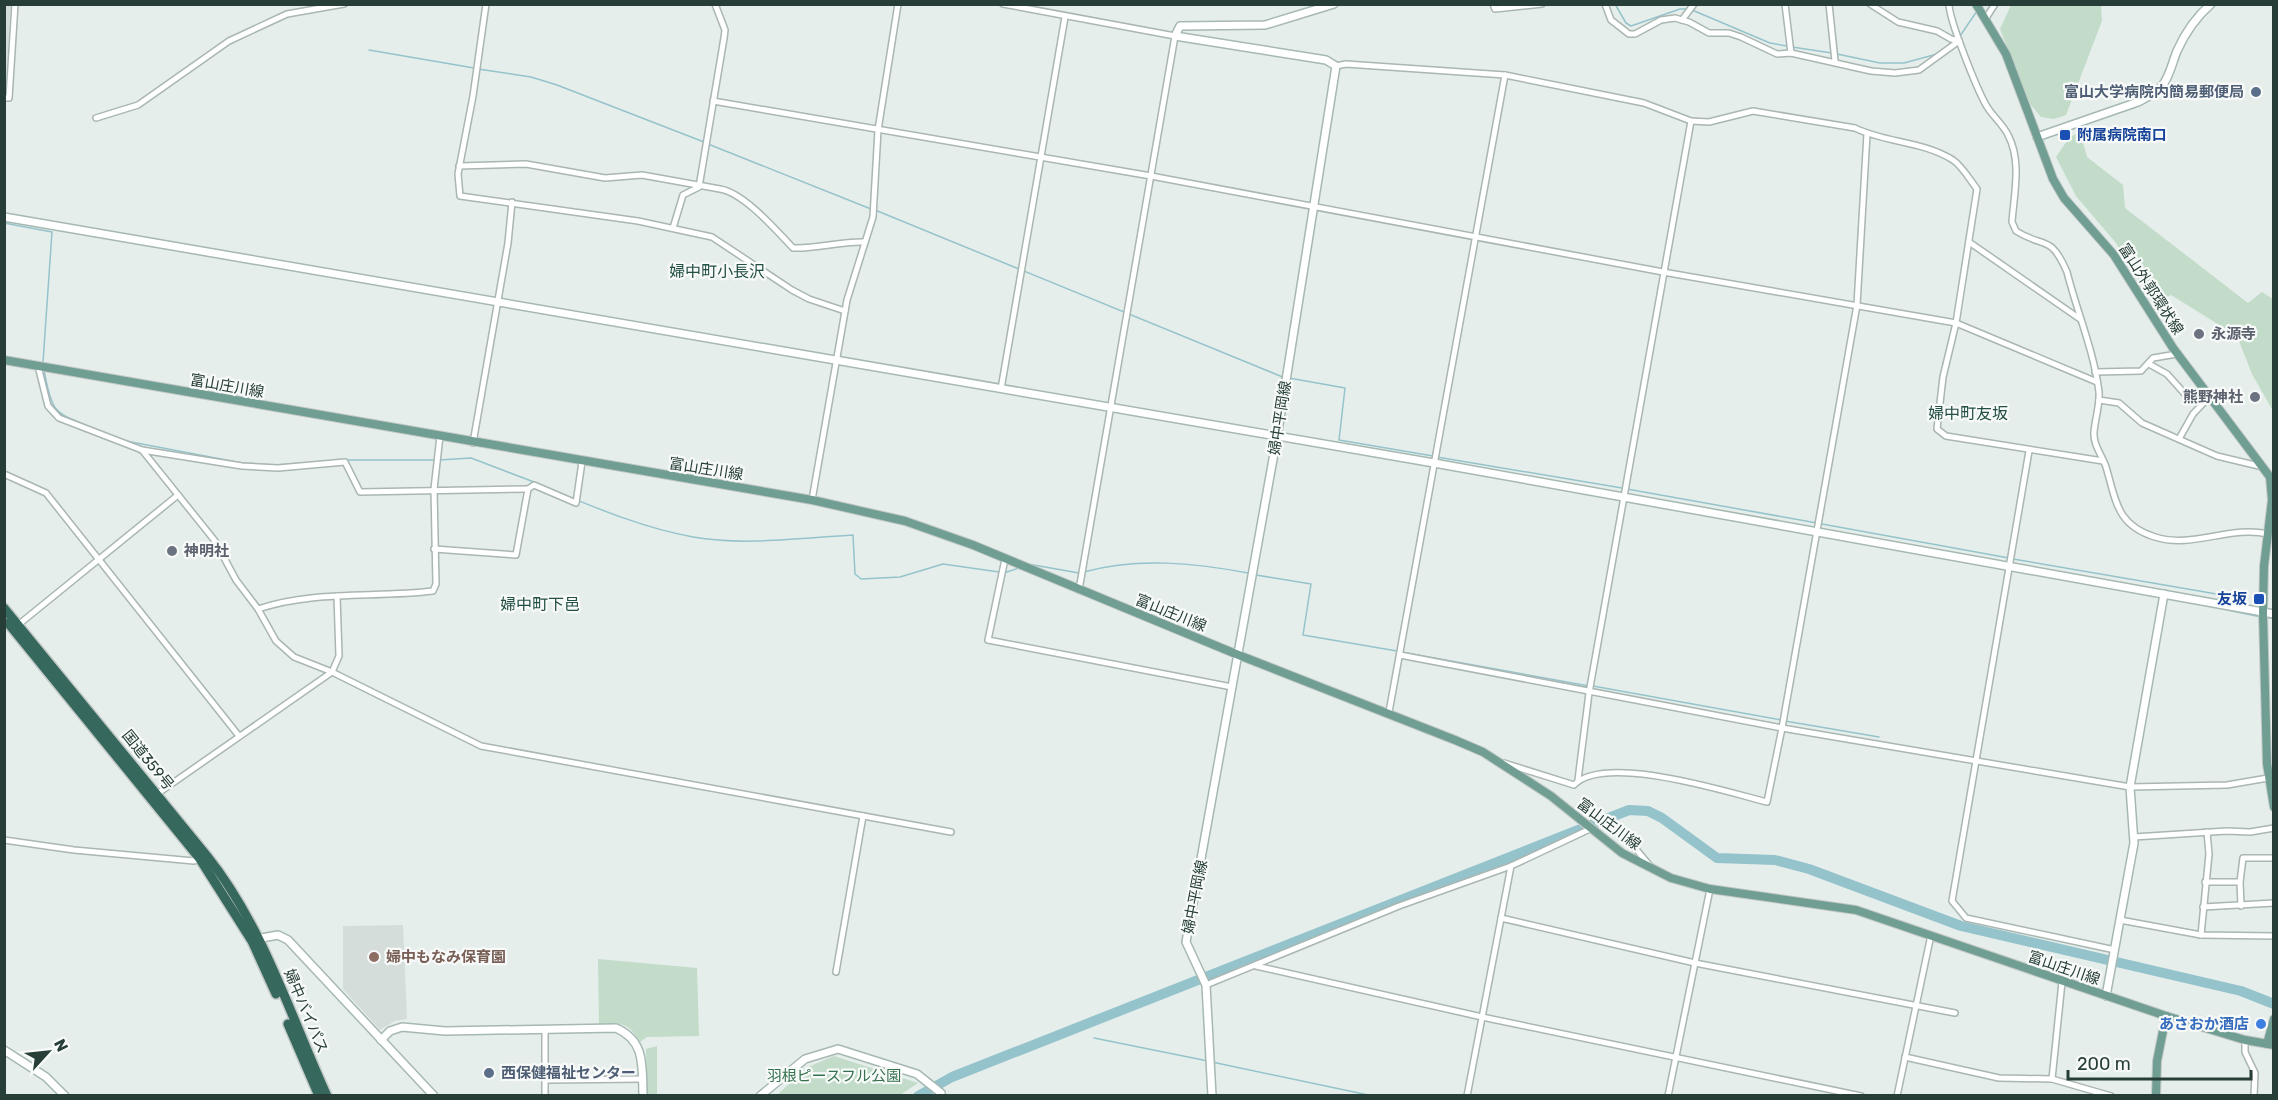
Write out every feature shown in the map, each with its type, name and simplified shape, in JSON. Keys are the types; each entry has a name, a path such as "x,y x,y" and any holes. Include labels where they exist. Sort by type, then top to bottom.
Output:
{"highway":[{"name":"国道359号","path":"4,608 211,861 255,940"},
{"name":"国道359号","path":"4,618 200,859 255,940"},
{"name":"婦中バイパス","path":"255,940 319,1095"},
{"name":"婦中バイパス","path":"255,940 327,1095"}],"main road":[{"name":"富山外郭環状線","path":"1976,4 2006,54 2053,179 2064,198 2114,255 2177,354 2272,478 2263,613 2270,706 2268,778 2274,807"},
{"name":"富山庄川線","path":"4,360 582,462 812,500 905,521 974,545 1236,654 1389,712 1496,760 1551,796 1622,853 1654,871 1710,889 1840,906 2166,1016 2270,1045"},
{"path":"2156,1095 2157,1061 2166,1016"},
{"path":"2270,1045 2274,1018"}],"street":[{"path":"4,98 9,98 15,4"},
{"path":"96,118 138,105 229,41 287,14 344,4"},
{"path":"486,4 473,96 459,166 460,196 673,228 712,237 800,294 845,312"},
{"path":"699,187 725,30 715,4"},
{"path":"812,500 853,273 866,242 876,194 878,130 898,4"},
{"path":"1003,4 1065,17 1326,60 1336,66 1346,64 1505,75 1644,103 1691,121 1709,122 1753,111 1855,128 1867,134 1919,145 1955,161 1977,189 1956,323 1943,377 1937,429 1946,436 2103,461"},
{"path":"1079,590 1175,36 1180,26 1265,25 1334,4"},
{"path":"1493,4 1495,9 1542,4"},
{"path":"1682,20 1694,4"},
{"path":"1785,4 1791,53"},
{"path":"1829,4 1835,61"},
{"path":"1870,4 1898,22 1937,31 1959,41"},
{"path":"1949,4 1959,41 1987,107 2009,135 2016,158 2012,222 2016,231 2050,244 2059,254 2067,272 2097,382 2098,400 2094,441 2103,461 2117,506 2127,522 2154,537 2182,541 2238,531 2268,534"},
{"path":"1986,18 1995,4"},
{"path":"2037,136 2138,102 2152,94 2161,87 2169,74 2184,37 2211,4"},
{"path":"1607,5 1611,20 1629,34 1635,34 1661,20 1682,20 1709,33 1729,33 1741,37 1765,51 1777,54 1791,53 1871,70 1919,70 1936,60 1959,41"},
{"path":"1001,389 1065,17"},
{"name":"婦中平岡線","path":"1212,1095 1206,986 1186,942 1236,654 1277,437 1336,66"},
{"path":"1389,712 1474,235 1505,75"},
{"path":"713,101 1039,159 1151,176 1663,272 1956,323 2097,382"},
{"path":"1578,780 1589,693 1691,121"},
{"path":"1496,760 1574,785 1578,780 1590,775 1612,773 1669,776 1767,802 1857,305 1867,134"},
{"path":"459,166 526,164 604,178 642,175 730,191 774,227 793,248 806,249 846,241 866,242"},
{"path":"673,228 683,195 699,187"},
{"path":"474,443 508,243 512,202"},
{"path":"4,217 1434,464 2274,614"},
{"path":"1969,242 2080,319"},
{"path":"2095,372 2141,371 2153,358 2177,354"},
{"path":"2149,364 2167,374 2184,393 2201,403"},
{"path":"38,366 48,406 59,418 142,450 260,467 278,468 345,462 360,492 528,489 534,485 576,503 582,462"},
{"path":"2179,439 2201,403 2210,396"},
{"path":"2098,400 2119,404 2142,423 2217,456 2265,467"},
{"path":"258,609 283,601 433,591 436,584 434,489 440,436"},
{"path":"142,450 215,541 236,580 258,609 276,641 294,657 332,672 482,746 951,832"},
{"path":"2029,451 1952,901 1966,918 2114,952"},
{"path":"4,474 46,493 239,736"},
{"path":"434,549 516,555 528,489"},
{"path":"18,625 178,495"},
{"path":"1005,559 988,640 1232,687"},
{"path":"2106,996 2134,837 2130,787 2164,594"},
{"path":"157,794 332,672 339,656 337,596"},
{"path":"1400,655 1589,693 1782,728 2130,787 2227,785 2268,778"},
{"path":"836,972 864,816"},
{"path":"1617,826 1654,871"},
{"path":"2134,837 2207,832 2250,832 2274,828"},
{"path":"1206,986 1399,906 1510,866 1590,829"},
{"path":"2201,935 2209,854 2207,832"},
{"path":"4,840 96,852 194,861 200,859"},
{"path":"2241,906 2240,882 2243,858 2274,858"},
{"path":"1467,1095 1510,866"},
{"path":"2205,882 2240,882"},
{"path":"1668,1095 1710,889"},
{"path":"2203,907 2274,903"},
{"path":"1501,918 1695,963 1955,1013"},
{"path":"2120,920 2201,935 2274,936"},
{"path":"255,940 278,935 288,940 434,1095"},
{"path":"1897,1095 1931,935"},
{"path":"1256,966 1482,1017 1861,1095"},
{"path":"2052,1079 2062,982"},
{"path":"381,1040 390,1031 402,1027 445,1031 616,1028 627,1032 642,1052 643,1095"},
{"path":"545,1029 545,1095"},
{"path":"2246,1040 2245,1053 2255,1073 2254,1095"},
{"path":"760,1095 805,1059 838,1049 917,1074 943,1094"},
{"path":"4,1050 46,1077 64,1095"},
{"path":"1905,1057 1999,1078 2052,1079 2111,1095"},
{"path":"545,1080 642,1079"}],"shaded area":[{"path":"5,4 11,5 4,94"},
{"name":"婦中もなみ保育園","path":"403,925 407,1019 395,1021 380,1030 343,989 343,926"}],"green space":[{"path":"2011,5 2101,5 2102,21 2066,115 2054,119 2041,117 2030,104 2000,29"},
{"path":"2080,131 2087,157 2123,185 2125,208 2248,303 2262,292 2273,299 2273,411 2252,374 2237,336 2171,295 2153,303 2116,243 2076,196 2056,157 2069,138"},
{"path":"598,959 697,968 699,1036 647,1037 640,1042 624,1025 599,1024"},
{"path":"657,1046 657,1095 647,1095 646,1049"},
{"name":"羽根ピースフル公園","path":"834,1056 918,1083 900,1095 777,1095 808,1067"}],"waterway":[{"path":"1615,4 1626,23 1631,26 1680,9 1687,9"},
{"path":"1692,10 1770,43 1787,46"},
{"path":"1960,36 1977,11"},
{"path":"1792,47 1832,53"},
{"path":"369,50 474,68"},
{"path":"1837,54 1880,63 1904,63 1937,54"},
{"path":"478,69 531,77 557,85 704,142"},
{"path":"708,144 871,209"},
{"path":"875,210 1285,378"},
{"path":"4,223 52,232 43,362"},
{"path":"44,370 50,398 59,412 99,431"},
{"path":"1289,378 1345,388 1339,440 1433,456"},
{"path":"126,441 242,463 276,465 340,460 434,460"},
{"path":"1437,457 1622,488"},
{"path":"439,460 471,458 534,482"},
{"path":"550,489 638,523 712,540 752,541 853,535 855,574 861,579 900,577 943,564 999,572"},
{"path":"1627,489 1817,523"},
{"path":"1822,524 2009,558"},
{"path":"2013,559 2216,594 2221,601"},
{"path":"1084,572 1125,564 1166,563 1248,573"},
{"path":"1028,564 1079,573"},
{"path":"1004,573 1019,568"},
{"path":"1256,575 1311,584 1303,635 1397,651"},
{"path":"2228,610 2261,617"},
{"path":"2266,617 2274,619"},
{"path":"1401,652 1589,686"},
{"path":"1593,686 1781,720"},
{"path":"1785,721 1879,737"},
{"path":"918,1096 952,1077 1629,810 1648,811 1662,818 1717,858 1775,860 1809,869 1961,926 2241,991 2274,1004"},
{"path":"1094,1038 1208,1061"},
{"path":"1212,1062 1373,1096"}],"place":[{"name":"富山大学病院内簡易郵便局","path":"2256,92"},
{"name":"附属病院南口","path":"2065,135"},
{"name":"永源寺","path":"2199,334"},
{"name":"熊野神社","path":"2255,397"},
{"name":"神明社","path":"172,551"},
{"name":"友坂","path":"2259,599"},
{"name":"婦中もなみ保育園","path":"374,957"},
{"name":"あさおか酒店","path":"2261,1024"},
{"name":"西保健福祉センター","path":"489,1073"}],"district":[{"name":"婦中町小長沢","path":"717,271"},
{"name":"婦中町友坂","path":"1968,413"},
{"name":"婦中町下邑","path":"540,604"}]}
